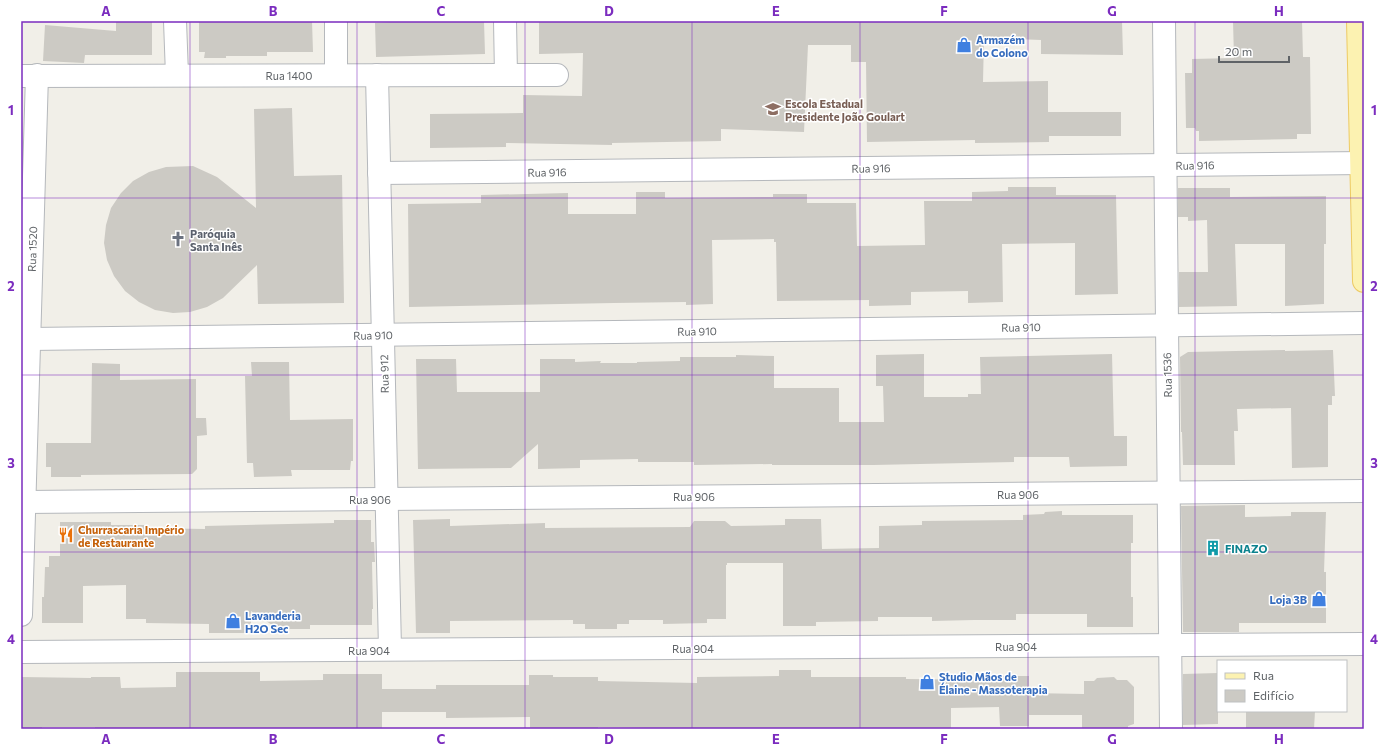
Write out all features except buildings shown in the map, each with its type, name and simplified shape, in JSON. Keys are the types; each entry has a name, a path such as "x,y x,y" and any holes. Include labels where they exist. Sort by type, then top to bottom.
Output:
{"main road":[{"path":"1358,21 1364,281"}],"street":[{"path":"175,21 177,75"},
{"path":"336,21 336,75"},
{"path":"505,21 506,75"},
{"name":"Rua 1536","path":"1164,21 1170,729"},
{"name":"Rua 912","path":"377,75 390,649"},
{"name":"Rua 1400","path":"29,76 556,75"},
{"name":"Rua 1520","path":"21,615 24,437 29,339 29,76"},
{"name":"Rua 916","path":"379,174 1362,163"},
{"name":"Rua 910","path":"29,339 1364,323"},
{"name":"Rua 906","path":"24,502 1364,491"},
{"name":"Rua 904","path":"21,652 1364,644"}],"place":[{"name":"Armazém do Colono","path":"964,45"},
{"name":"Escola Estadual Presidente João Goulart","path":"773,109"},
{"name":"Paróquia Santa Inês","path":"178,239"},
{"name":"Churrascaria Império de Restaurante","path":"66,535"},
{"name":"FINAZO","path":"1213,548"},
{"name":"Loja 3B","path":"1319,599"},
{"name":"Lavanderia H2O Sec","path":"233,621"},
{"name":"Studio Mãos de Élaine - Massoterapia","path":"927,682"}]}
